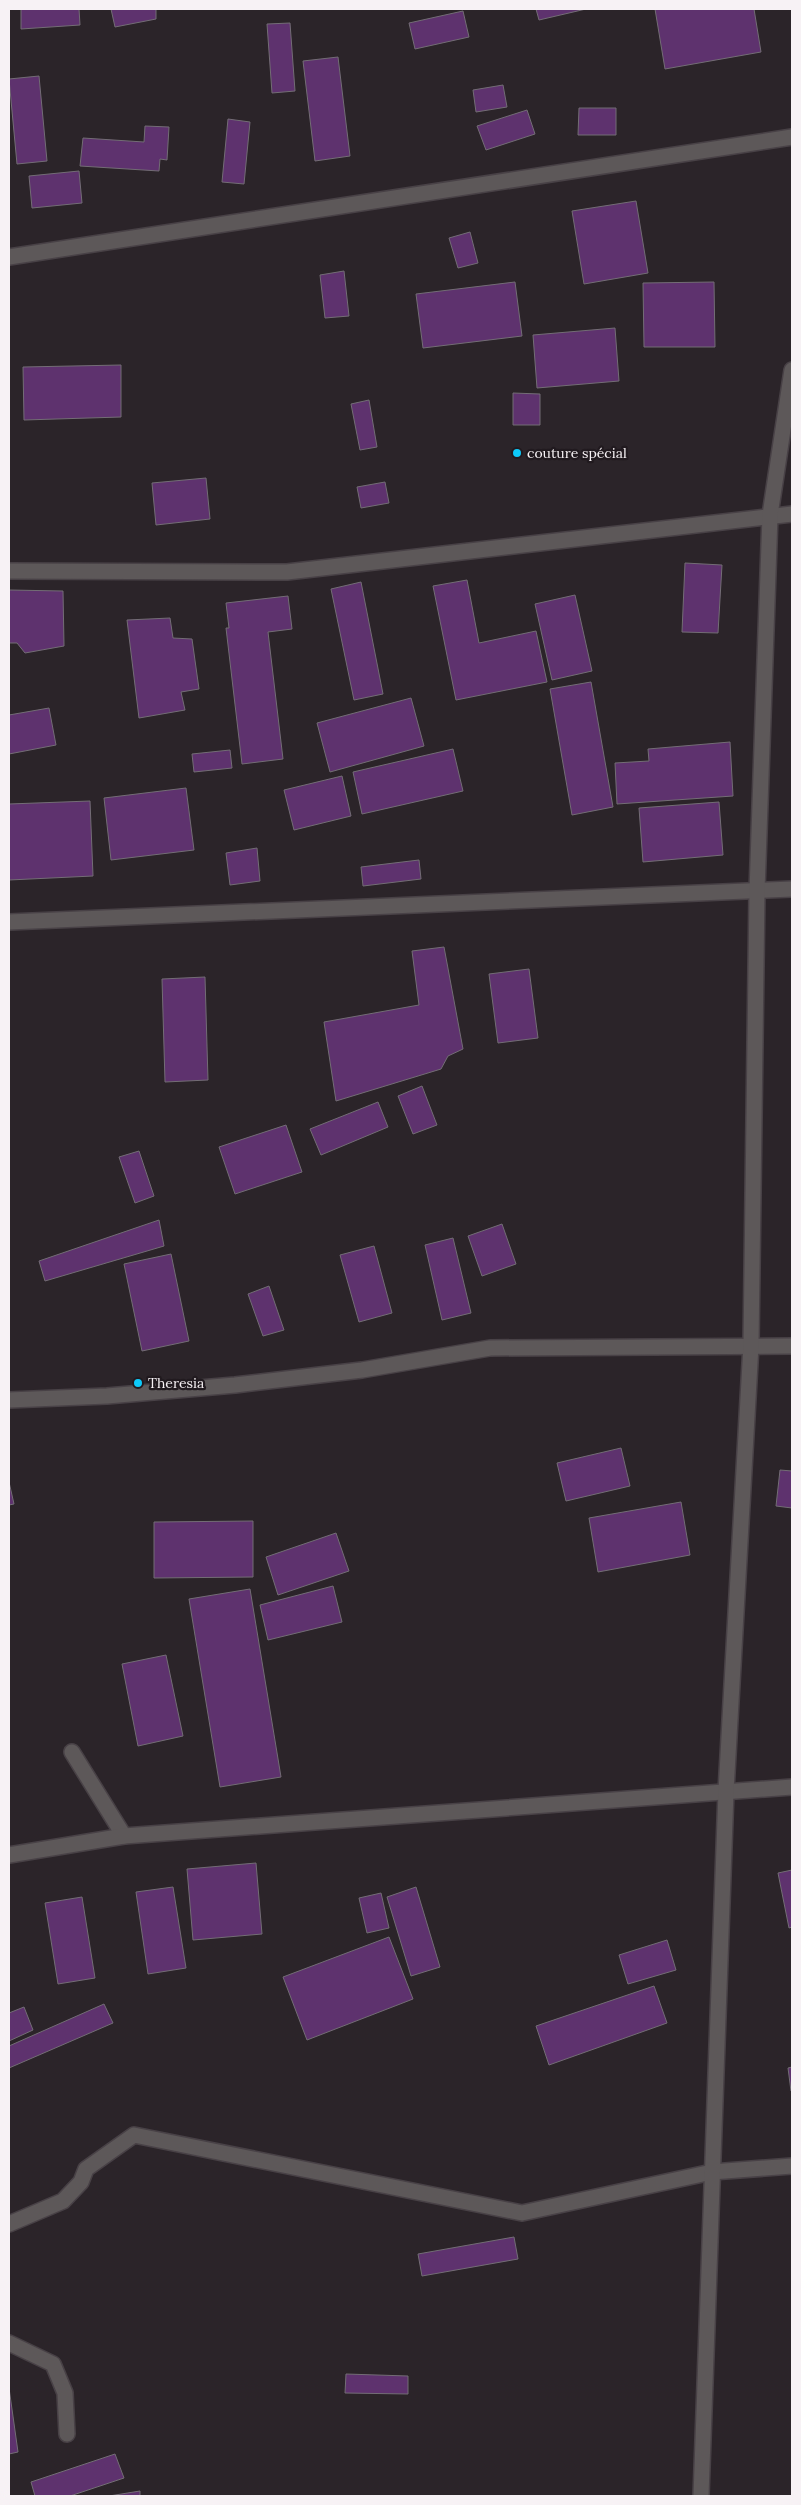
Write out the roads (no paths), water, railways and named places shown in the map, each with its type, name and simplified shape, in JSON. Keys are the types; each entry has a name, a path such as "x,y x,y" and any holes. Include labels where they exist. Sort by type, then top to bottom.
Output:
{"street":[{"path":"9,257 792,137"},
{"path":"701,2496 726,1791 751,1345 757,891 770,515 792,370"},
{"path":"9,572 287,572 770,515 792,514"},
{"path":"9,922 792,889"},
{"path":"9,1400 107,1396 235,1385 362,1370 490,1348 792,1346"},
{"path":"72,1752 124,1836"},
{"path":"9,1855 124,1836 792,1787"},
{"path":"9,2224 62,2201 81,2182 86,2169 134,2135 522,2213 712,2172 792,2166"},
{"path":"9,2343 53,2364 65,2393 67,2434"}],"place":[{"name":"couture spécial","path":"517,453"},
{"name":"Theresia","path":"138,1383"}]}
